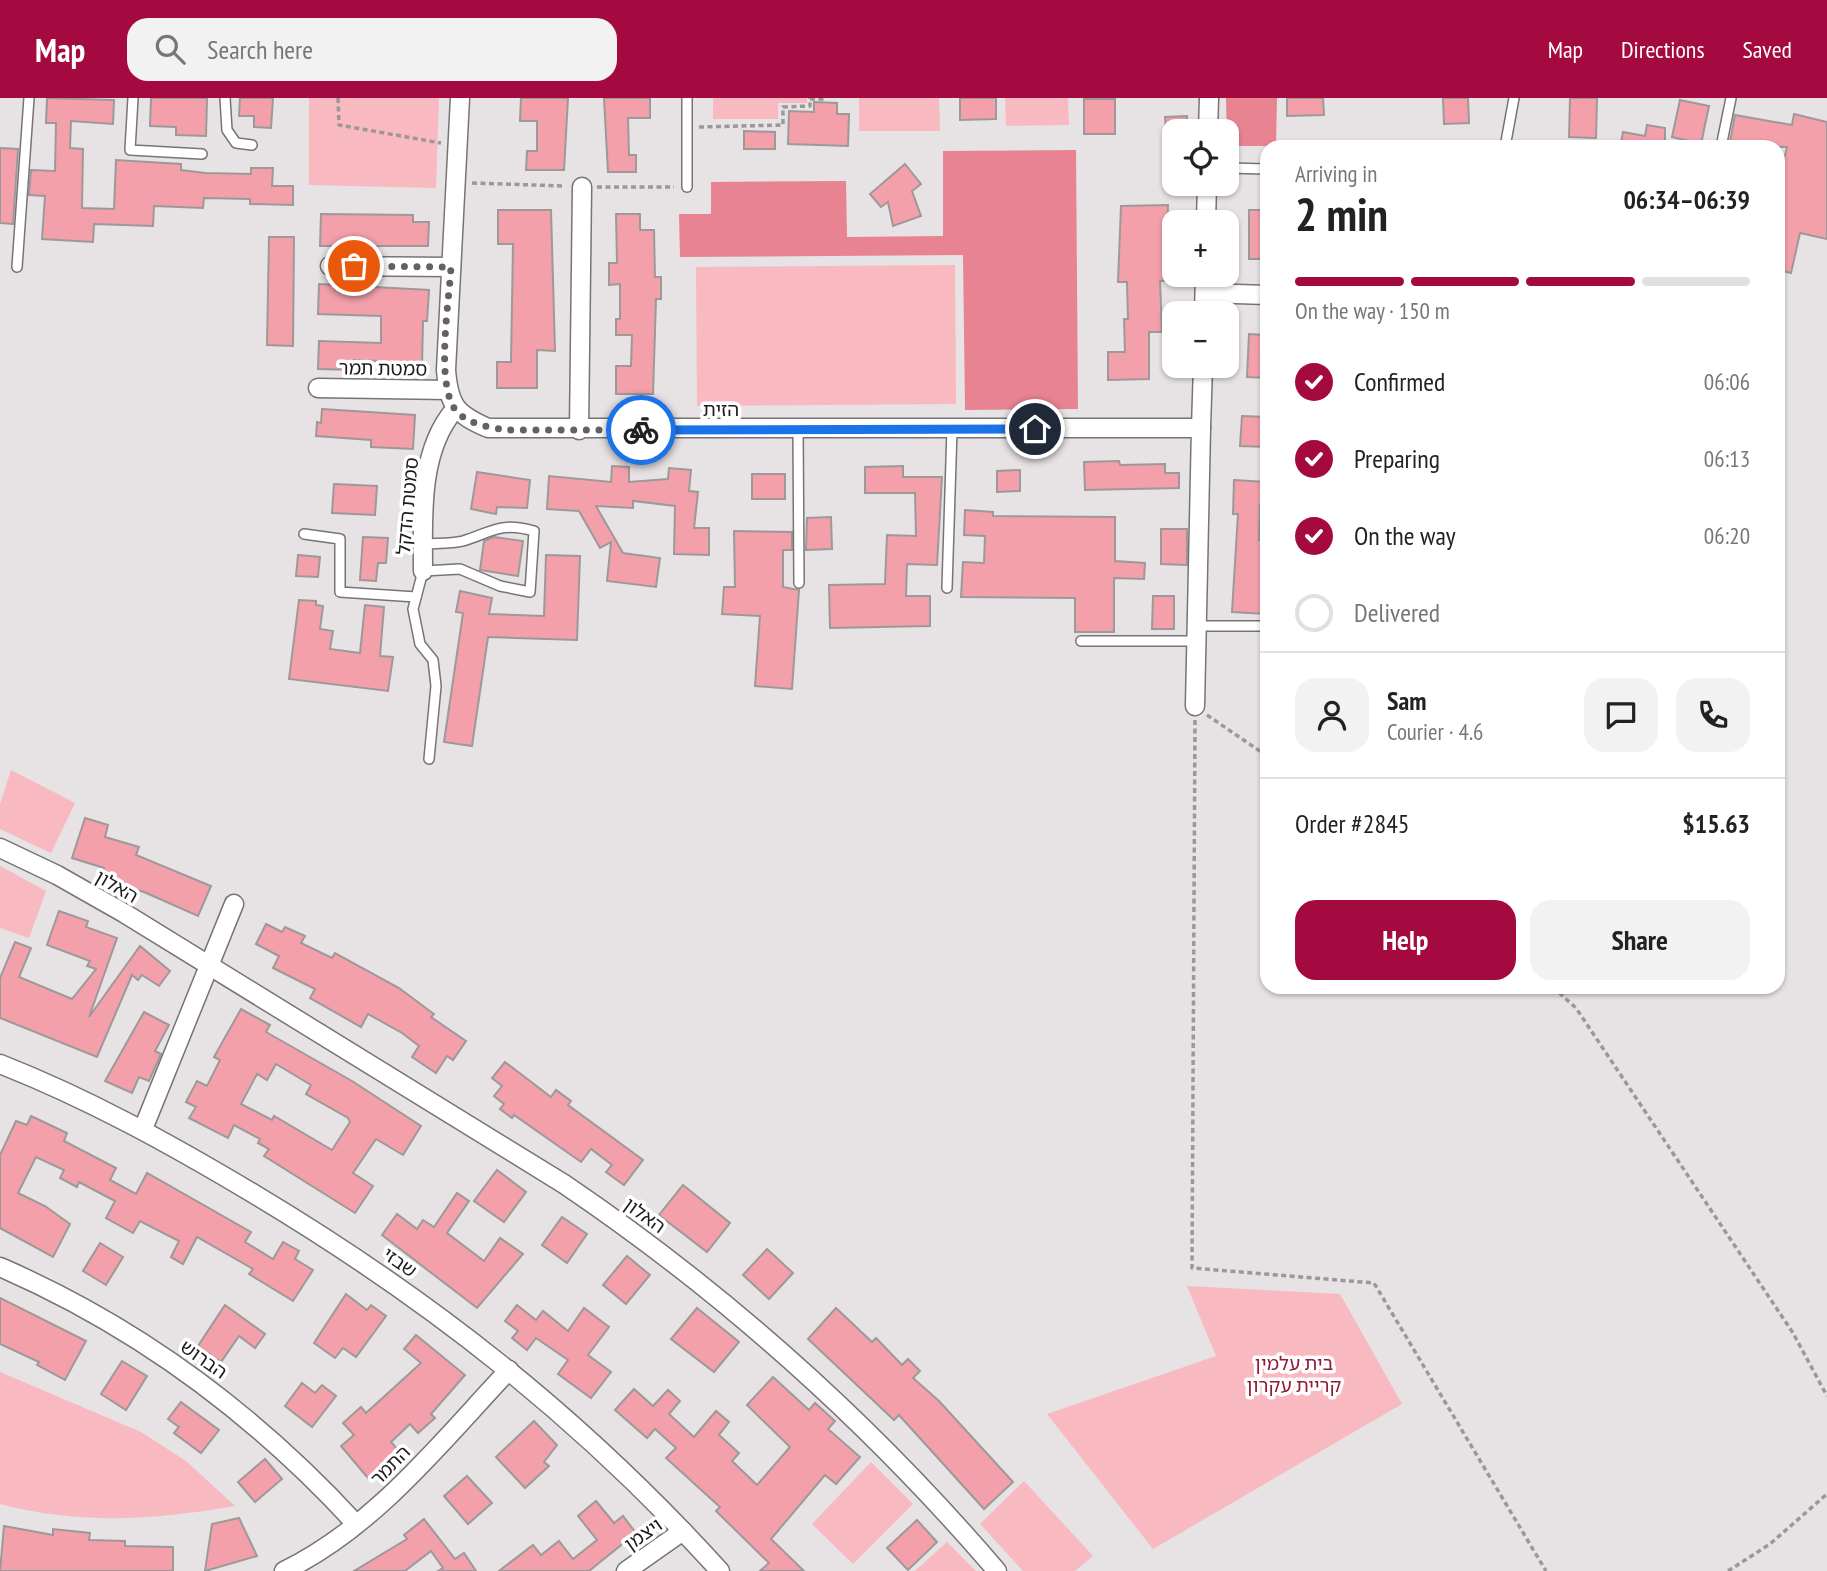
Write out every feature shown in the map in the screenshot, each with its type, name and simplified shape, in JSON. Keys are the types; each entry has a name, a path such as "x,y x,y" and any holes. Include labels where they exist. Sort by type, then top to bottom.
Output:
{"street":[{"path":"455,409 448,390 446,370 460,98"},
{"path":"1208,119 1209,98"},
{"path":"579,430 582,187"},
{"path":"330,266 451,267"},
{"path":"1205,287 1205,301"},
{"path":"1205,293 1260,295"},
{"path":"1195,706 1203,378"},
{"name":"סמטת תמר","path":"318,388 448,390"},
{"name":"הזית","path":"455,409 488,428 1201,428"},
{"name":"סמטת הדקל","path":"423,571 429,468 436,436 455,409"},
{"name":"האלון","path":"0,848 113,907 208,968 361,1058 628,1227 748,1325 850,1416 903,1467 997,1571"},
{"path":"143,1129 234,904"},
{"name":"שבזי","path":"0,1064 143,1129 375,1269 509,1370 594,1441 720,1571"},
{"name":"הברוש","path":"0,1267 77,1303 189,1373 276,1442 356,1524"},
{"name":"התמר","path":"284,1571 307,1560 356,1524 410,1475 509,1370"},
{"name":"ויצמן","path":"626,1571 683,1531"}],"lane":[{"path":"17,267 29,98"},
{"path":"133,98 130,150 202,154"},
{"path":"225,98 227,130 236,143 252,145"},
{"path":"687,98 687,187"},
{"path":"1506,140 1514,98"},
{"path":"1722,140 1731,98"},
{"path":"1239,168 1260,169"},
{"path":"798,429 799,583"},
{"path":"947,588 953,429"},
{"path":"423,544 463,541 477,534 513,525 534,531 530,592 500,586 460,569 423,571 413,610 420,644 433,660 436,686 429,759"},
{"path":"304,534 340,539 340,592 416,597"},
{"path":"1081,641 1197,634 1260,627"}],"path":[{"path":"338,98 339,125 457,146"},
{"path":"687,127 783,125 782,107 810,106 810,99 826,100"},
{"path":"1195,706 1260,751"},
{"path":"1195,706 1192,1268 1374,1283 1546,1571"},
{"path":"1561,994 1576,1008 1793,1334 1827,1396"},
{"path":"1728,1571 1770,1544 1827,1494"}],"green space":[{"path":"309,98 439,98 436,188 309,185"},
{"path":"713,98 807,98 807,103 778,103 778,119 713,119"},
{"path":"859,98 939,98 940,131 859,131"},
{"path":"1005,98 1068,98 1069,125 1006,126"},
{"path":"955,265 956,404 697,406 696,267"},
{"path":"11,770 75,803 51,853 0,829 0,804"},
{"path":"0,866 46,891 29,938 0,928"},
{"name":"בית עלמין קריית עקרון","path":"1187,1286 1340,1294 1402,1404 1153,1549 1047,1414 1216,1356"},
{"path":"0,1372 141,1432 186,1461 235,1506 176,1515 89,1518 30,1511 0,1504"},
{"path":"871,1462 913,1504 853,1564 812,1524"},
{"path":"1024,1481 1093,1556 1075,1571 1023,1571 980,1524"},
{"path":"947,1542 976,1571 915,1571"}],"shaded area":[{"path":"1226,98 1277,98 1276,140 1260,140 1260,146 1239,146 1239,119 1226,119"},
{"path":"1076,150 1078,409 965,410 963,255 680,257 679,214 711,214 711,182 846,181 847,237 943,236 943,151"}],"building":[{"path":"47,98 114,100 113,124 71,121 70,148 83,149 82,208 114,209 116,160 181,164 181,170 205,173 251,174 251,168 273,168 272,186 293,186 293,205 250,204 250,199 204,198 203,208 154,206 153,226 94,224 93,242 42,239 45,196 29,195 31,170 55,171 56,123 46,123"},
{"path":"151,98 207,98 206,136 176,135 176,127 150,126"},
{"path":"240,98 273,98 271,128 254,127 254,116 239,116"},
{"path":"521,98 568,98 564,170 526,170 527,151 537,151 537,121 520,121"},
{"path":"604,98 650,98 650,118 628,118 629,155 636,155 636,172 608,172"},
{"path":"960,98 996,98 996,119 960,120"},
{"path":"1287,98 1323,98 1324,115 1287,116"},
{"path":"1443,98 1468,98 1469,123 1444,124"},
{"path":"1570,98 1597,98 1596,138 1569,137"},
{"path":"1084,99 1115,99 1115,134 1084,134"},
{"path":"1680,100 1709,106 1702,140 1672,137"},
{"path":"814,102 837,103 837,114 849,114 848,146 788,144 789,111 814,112"},
{"path":"1794,114 1827,122 1827,239 1800,233 1791,273 1785,272 1785,140 1730,140 1735,115 1792,125"},
{"path":"1187,116 1187,119 1165,119"},
{"path":"1647,125 1665,128 1665,140 1621,140 1623,132 1645,136"},
{"path":"744,131 775,132 775,149 744,149"},
{"path":"0,148 18,149 13,224 0,223"},
{"path":"905,164 921,184 912,191 921,216 893,226 888,202 881,207 870,194"},
{"path":"1168,205 1168,210 1162,210 1162,332 1149,332 1149,379 1108,380 1108,352 1125,352 1124,319 1128,319 1127,282 1118,282 1121,206"},
{"path":"498,210 551,210 555,351 537,350 537,388 497,388 497,362 511,362 513,244 498,244"},
{"path":"1249,210 1260,210 1260,259 1249,259"},
{"path":"321,214 413,215 413,222 429,222 428,246 320,246"},
{"path":"616,214 640,214 640,230 654,230 655,277 661,277 661,299 656,299 653,394 616,394 616,366 631,366 632,335 616,335 616,319 620,319 620,284 609,285 609,263 617,263"},
{"path":"269,237 294,237 293,346 267,345"},
{"path":"319,284 429,290 427,321 423,321 422,367 380,367 381,361 354,360 354,370 318,369 319,341 381,343 381,316 318,314"},
{"path":"1249,334 1260,335 1260,378 1247,377"},
{"path":"322,409 415,415 413,449 371,447 371,440 316,436"},
{"path":"1242,416 1260,417 1260,447 1240,446"},
{"path":"1119,461 1120,465 1165,464 1165,473 1179,473 1179,488 1085,490 1084,462"},
{"path":"612,466 629,467 629,482 668,479 669,468 691,470 689,491 698,492 694,528 709,528 709,555 674,554 675,506 633,501 633,508 596,506 623,553 660,558 656,587 607,581 611,542 600,548 579,511 547,509 549,476 611,482"},
{"path":"903,466 903,477 942,477 937,565 907,564 906,596 930,596 930,626 830,628 829,585 885,584 887,535 916,536 915,493 865,493 865,467"},
{"path":"1020,470 1020,491 997,492 997,471"},
{"path":"477,472 530,480 527,508 497,507 496,514 471,509"},
{"path":"752,474 785,474 785,499 752,499"},
{"path":"1234,480 1260,482 1260,614 1232,612 1238,514 1233,514"},
{"path":"334,484 377,486 375,515 332,513"},
{"path":"965,510 993,512 993,516 1115,517 1115,561 1145,563 1144,579 1114,578 1114,632 1075,632 1075,598 961,597 963,562 984,563 985,536 964,535"},
{"path":"831,517 832,549 806,550 807,518"},
{"path":"1161,529 1187,529 1187,565 1161,564"},
{"path":"734,531 792,532 792,550 783,550 783,587 799,590 792,689 755,686 760,616 722,614 724,587 735,587"},
{"path":"363,537 388,538 386,563 378,563 376,581 360,580"},
{"path":"494,537 523,541 518,576 480,570 484,541"},
{"path":"298,555 320,557 318,577 296,576"},
{"path":"546,555 580,556 577,640 488,637 472,746 444,742 463,613 456,612 460,591 492,598 489,614 544,616"},
{"path":"1153,596 1174,596 1174,629 1152,629"},
{"path":"299,600 316,601 316,605 323,606 320,629 333,631 330,649 360,653 365,605 384,607 380,656 393,657 388,691 289,679"},
{"path":"85,818 108,825 105,837 139,847 136,855 211,886 198,916 144,892 100,879 104,868 72,858"},
{"path":"59,911 88,921 86,927 117,938 89,1017 140,946 170,971 159,986 142,975 138,980 132,975 97,1057 0,1018 0,978 15,942 31,948 19,977 72,999 96,969 87,966 90,961 47,945"},
{"path":"266,924 282,932 285,927 305,936 301,943 332,958 335,953 399,988 434,1014 431,1017 466,1041 453,1060 447,1056 436,1073 412,1057 419,1046 402,1033 368,1014 361,1027 310,998 315,989 273,968 279,956 256,944"},
{"path":"241,1009 270,1025 266,1032 352,1081 421,1126 403,1155 376,1139 353,1173 373,1186 355,1213 264,1156 269,1149 258,1143 260,1139 234,1125 228,1138 189,1118 196,1107 186,1102 197,1081 207,1086 220,1060 214,1057","holes":["276,1064 311,1085 306,1094 348,1118 350,1122 332,1150 274,1116 272,1120 241,1104 257,1074 267,1080"]},
{"path":"144,1012 169,1025 155,1051 161,1054 149,1081 139,1077 132,1093 105,1081"},
{"path":"505,1062 551,1097 556,1090 571,1101 568,1105 643,1160 624,1185 606,1172 612,1165 591,1149 581,1162 514,1115 512,1118 500,1109 504,1104 494,1096 502,1086 492,1078"},
{"path":"31,1116 67,1133 64,1141 116,1168 110,1180 136,1194 147,1173 251,1232 245,1242 273,1259 283,1242 299,1251 295,1259 313,1270 293,1301 249,1274 253,1269 197,1237 183,1264 171,1257 179,1241 140,1221 133,1233 106,1218 115,1201 79,1182 77,1187 60,1178 64,1170 36,1157 18,1193 45,1206 70,1224 53,1257 0,1228 0,1155 16,1121 27,1125"},
{"path":"497,1170 526,1192 504,1222 474,1201"},
{"path":"683,1185 730,1223 707,1252 659,1215"},
{"path":"457,1193 469,1201 447,1233 484,1261 500,1238 523,1254 477,1308 382,1235 397,1214 417,1229 423,1220 434,1227"},
{"path":"562,1217 587,1234 567,1263 542,1245"},
{"path":"100,1243 123,1257 106,1285 83,1271"},
{"path":"767,1249 793,1273 769,1299 743,1275"},
{"path":"627,1256 650,1275 626,1304 603,1285"},
{"path":"346,1294 367,1310 371,1305 386,1316 356,1357 343,1348 335,1358 314,1343"},
{"path":"0,1298 86,1341 65,1380 37,1365 39,1362 0,1344"},
{"path":"225,1305 265,1334 255,1348 239,1336 221,1362 198,1346"},
{"path":"517,1305 536,1320 543,1311 568,1331 584,1308 609,1327 588,1355 611,1372 591,1398 558,1374 568,1360 536,1338 527,1350 512,1338 518,1331 505,1321"},
{"path":"697,1308 739,1342 714,1372 671,1339"},
{"path":"836,1308 872,1342 876,1338 902,1365 908,1359 920,1371 913,1378 939,1401 1013,1482 984,1509 899,1415 894,1420 808,1339"},
{"path":"416,1335 465,1375 431,1414 435,1418 418,1433 410,1424 391,1442 399,1451 368,1478 341,1446 354,1435 343,1423 361,1407 366,1413 421,1363 404,1349"},
{"path":"122,1361 147,1376 126,1410 101,1394"},
{"path":"773,1377 809,1410 815,1403 835,1421 828,1429 860,1457 836,1484 825,1475 771,1539 804,1571 760,1571 769,1563 716,1511 720,1507 666,1458 676,1448 655,1429 647,1438 615,1410 634,1389 653,1406 668,1390 680,1401 669,1414 694,1437 716,1411 729,1422 719,1435 739,1453 732,1461 757,1485 790,1447 747,1405"},
{"path":"302,1383 315,1393 322,1385 336,1396 312,1427 285,1406"},
{"path":"181,1402 219,1430 201,1453 174,1433 179,1427 168,1419"},
{"path":"534,1421 557,1445 544,1462 549,1466 525,1488 496,1457"},
{"path":"265,1459 282,1479 255,1502 238,1482"},
{"path":"467,1476 492,1503 468,1524 444,1496"},
{"path":"596,1501 614,1523 623,1516 636,1533 589,1571 499,1571 533,1545 541,1555 559,1541 573,1559 597,1540 578,1516"},
{"path":"239,1518 257,1556 205,1571 212,1524"},
{"path":"424,1519 455,1559 464,1553 476,1571 438,1571 443,1568 431,1551 405,1571 354,1571 407,1539 404,1535"},
{"path":"917,1520 937,1542 908,1570 887,1548"},
{"path":"4,1526 53,1535 53,1529 90,1533 89,1540 125,1541 125,1546 173,1547 173,1571 0,1571"}],"way so far":[{"path":"354,266 451,267 446,370 448,390 455,409 469,420 488,428 508,430 641,430"}],"route":[{"path":"641,430 1035,429"}]}
